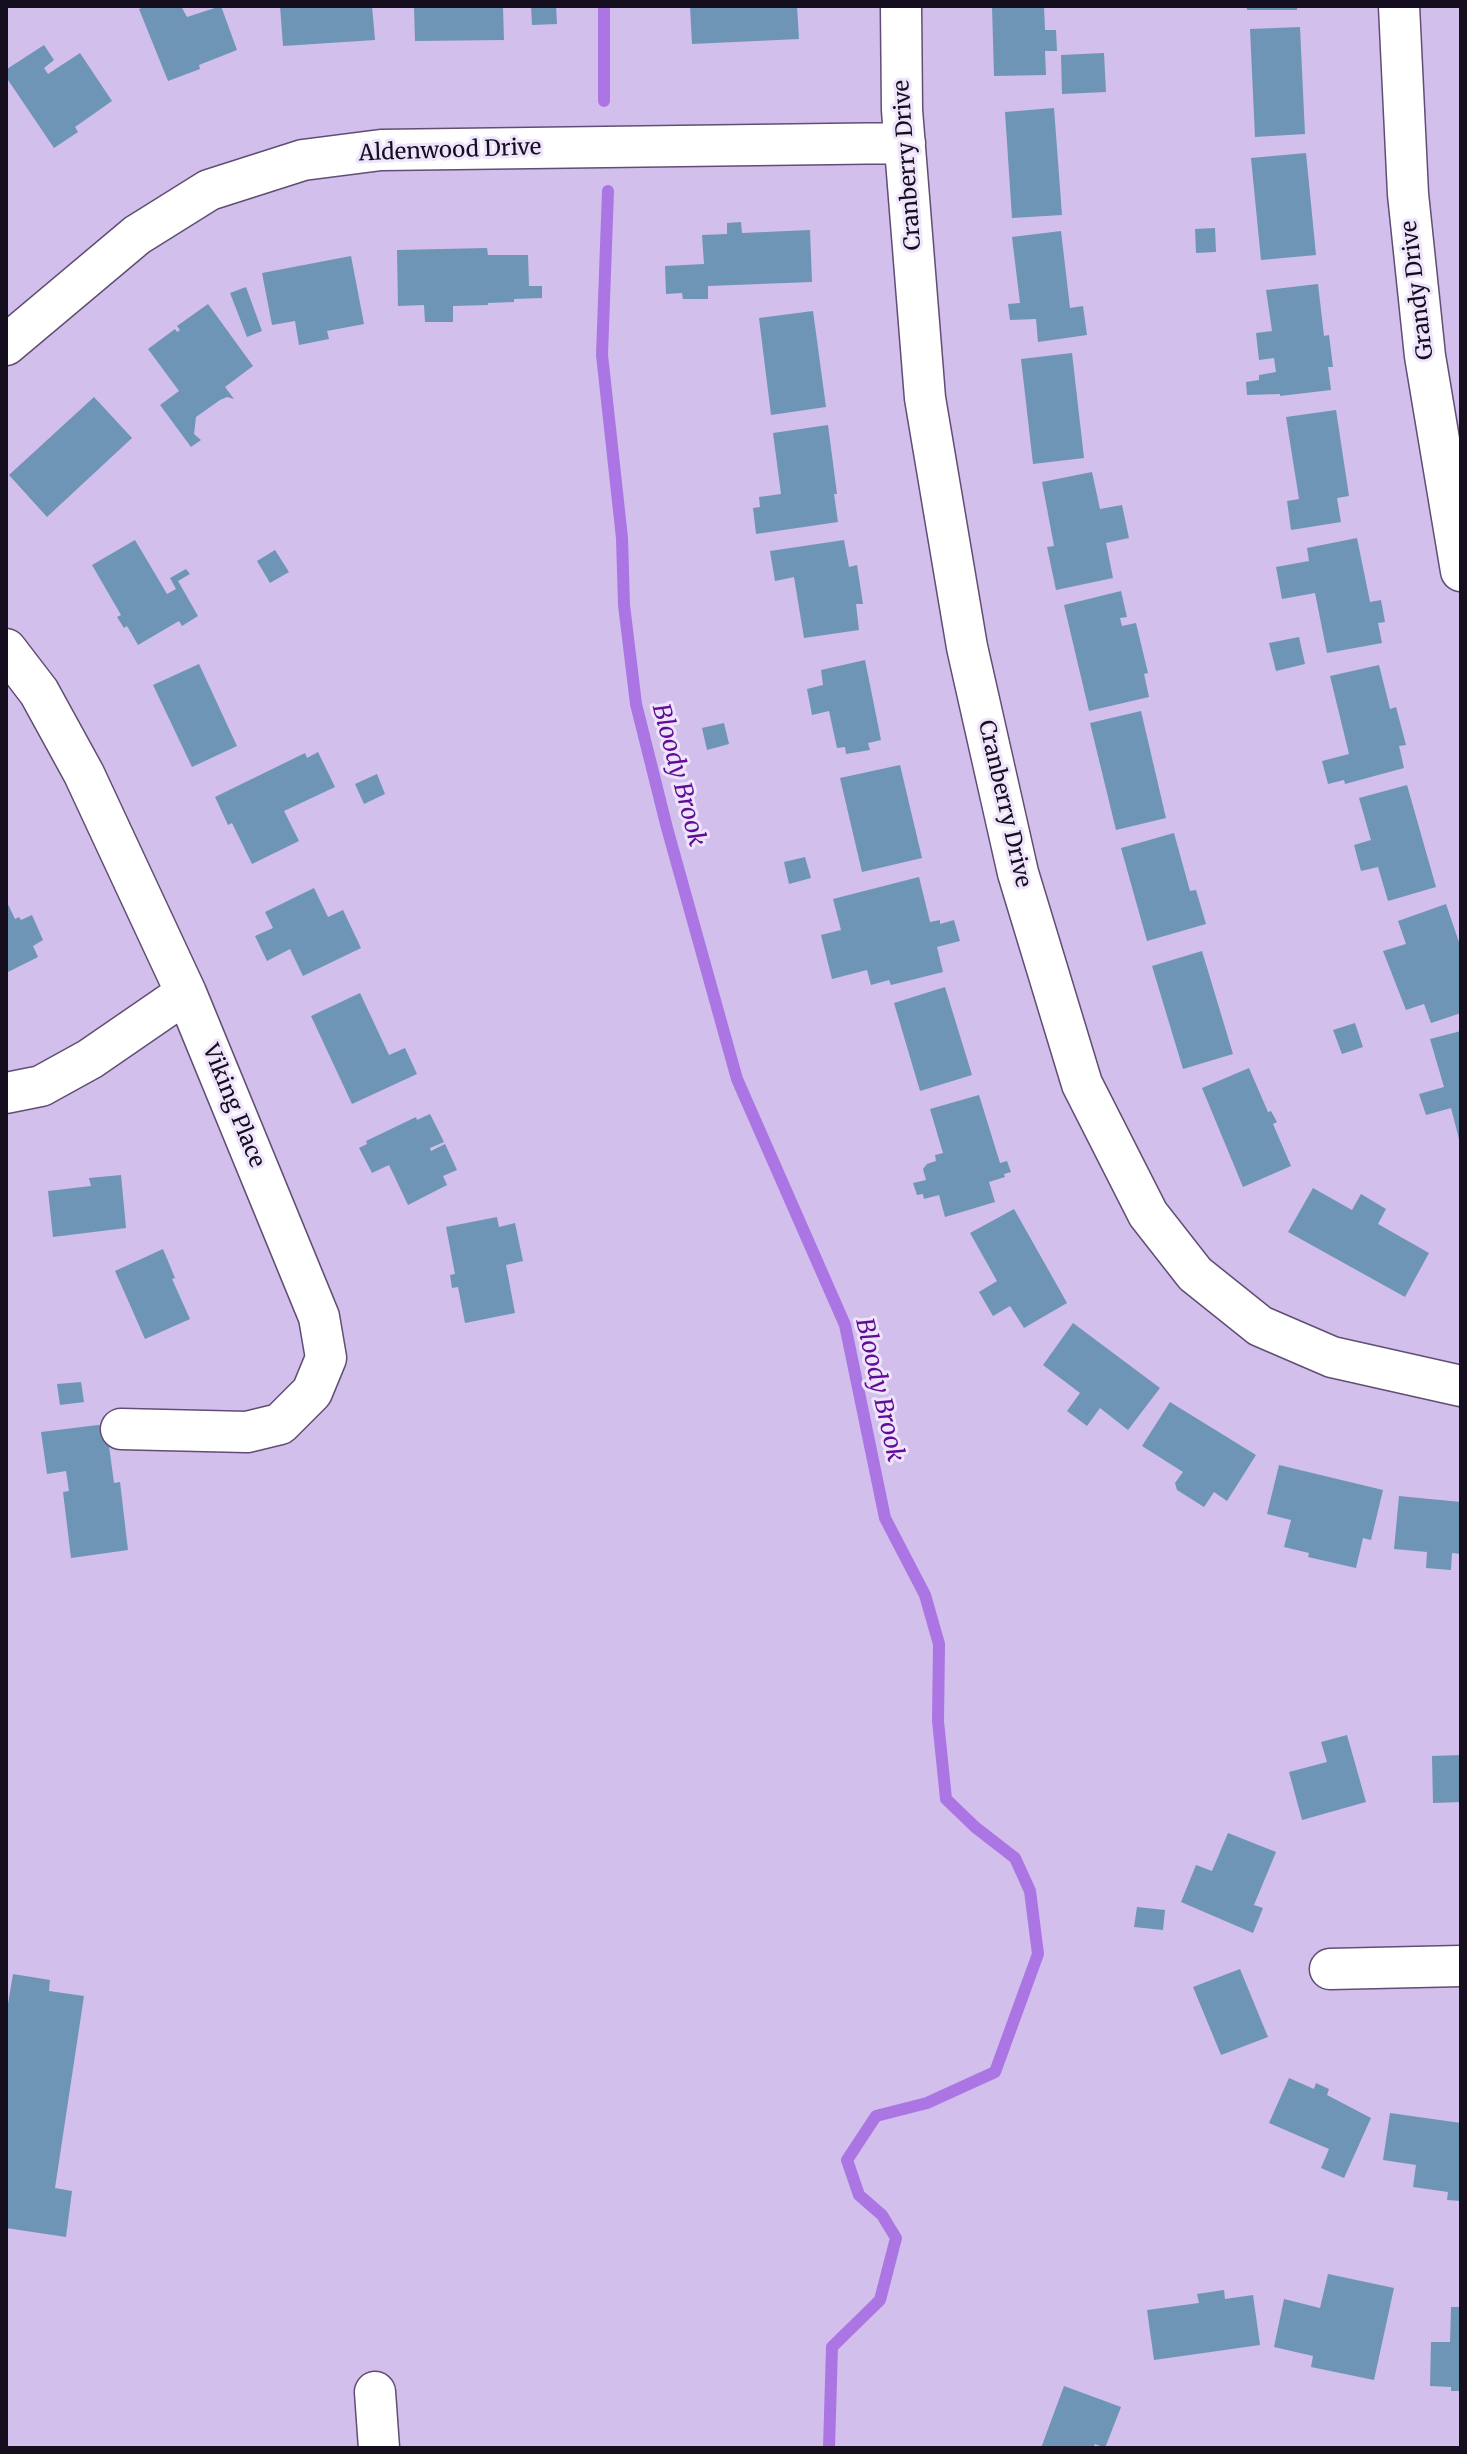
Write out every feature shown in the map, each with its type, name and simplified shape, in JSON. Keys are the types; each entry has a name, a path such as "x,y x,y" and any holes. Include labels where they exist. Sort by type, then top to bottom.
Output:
{"street":[{"name":"Cranberry Drive","path":"901,6 905,143 925,398 967,647 1018,873 1082,1084 1148,1214 1195,1274 1260,1326 1332,1357 1461,1386"},
{"name":"Grandy Drive","path":"1399,6 1408,194 1425,356 1461,571"},
{"name":"Aldenwood Drive","path":"6,345 149,227 209,190 303,160 381,150 905,143"},
{"name":"Viking Place","path":"6,649 39,692 84,774 186,993 319,1317 326,1358 312,1392 280,1424 247,1432 121,1429"},
{"path":"6,1093 41,1086 90,1059 186,993"},
{"path":"1330,1969 1461,1966"},
{"path":"375,2392 379,2448"}],"building":[{"path":"146,6 181,6 187,17 221,6 237,50 168,81 139,9"},
{"path":"280,6 372,6 375,40 283,46"},
{"path":"414,6 503,6 504,40 415,41"},
{"path":"531,6 556,6 557,24 532,25"},
{"path":"690,6 797,6 799,39 692,44"},
{"path":"992,6 1044,6 1045,30 1056,30 1057,51 1045,51 1046,75 994,76"},
{"path":"1247,6 1297,6 1297,10 1247,10"},
{"path":"1300,27 1305,134 1255,137 1250,29"},
{"path":"44,45 54,60 44,68 48,74 80,53 112,101 75,127 78,132 54,148 6,77 7,69"},
{"path":"1104,53 1106,92 1062,94 1061,55"},
{"path":"1054,108 1062,215 1012,218 1005,112"},
{"path":"1306,153 1316,255 1261,260 1251,158"},
{"path":"741,222 742,233 810,230 812,282 708,286 708,299 683,299 682,293 666,294 665,266 704,264 702,235 727,234 727,223"},
{"path":"1215,228 1216,252 1196,253 1195,229"},
{"path":"1061,231 1070,308 1083,306 1087,335 1038,342 1036,319 1010,320 1008,304 1020,303 1012,237"},
{"path":"487,248 488,255 528,255 529,286 542,286 542,298 453,306 453,322 425,322 424,305 398,306 397,250"},
{"path":"351,256 364,324 327,331 329,339 299,345 295,321 272,325 262,273"},
{"path":"1318,284 1324,336 1329,335 1333,367 1328,367 1331,390 1280,396 1247,395 1246,382 1259,380 1259,375 1276,372 1274,358 1259,360 1256,333 1272,331 1266,290"},
{"path":"246,287 262,331 247,337 230,293"},
{"path":"208,304 253,366 225,387 234,399 227,397 220,400 196,417 194,434 201,440 191,447 160,405 179,391 148,349 175,329 177,332 180,330 177,326"},
{"path":"813,311 826,407 771,415 759,318"},
{"path":"1072,353 1084,458 1033,464 1021,359"},
{"path":"94,397 132,438 47,517 9,475"},
{"path":"1336,410 1349,496 1337,498 1341,522 1291,530 1287,501 1299,499 1286,417"},
{"path":"828,425 838,522 756,534 753,508 760,507 759,497 781,494 773,433"},
{"path":"1092,472 1100,509 1122,505 1129,538 1106,543 1113,578 1056,590 1047,547 1054,546 1042,482"},
{"path":"1357,538 1370,602 1381,600 1385,622 1378,623 1382,643 1327,653 1315,593 1282,599 1276,567 1309,561 1307,548"},
{"path":"135,540 167,594 176,589 170,578 186,569 190,574 178,581 198,616 182,626 179,621 138,645 127,626 124,628 117,617 121,615 92,565"},
{"path":"844,540 849,567 857,565 863,604 856,604 859,630 804,638 794,577 775,581 770,551"},
{"path":"275,550 289,572 270,583 257,561"},
{"path":"1121,591 1127,617 1120,618 1122,626 1136,623 1148,673 1144,674 1149,697 1089,711 1064,605"},
{"path":"1299,637 1305,664 1276,671 1269,643"},
{"path":"865,660 881,740 868,743 870,750 846,754 845,747 837,748 829,711 812,715 807,689 823,685 821,670"},
{"path":"199,664 237,746 192,767 153,685"},
{"path":"1379,665 1390,709 1396,707 1406,745 1399,746 1404,768 1345,784 1344,780 1328,784 1322,761 1349,754 1330,676"},
{"path":"1141,711 1166,818 1116,830 1090,723"},
{"path":"724,723 729,744 707,750 702,728"},
{"path":"318,752 335,787 284,811 299,841 252,864 215,797 305,753 307,758"},
{"path":"900,765 922,858 862,872 840,778"},
{"path":"377,774 385,794 364,804 355,784"},
{"path":"1407,785 1436,887 1388,901 1378,867 1361,871 1354,845 1371,840 1359,798"},
{"path":"1174,833 1190,891 1196,890 1206,924 1147,941 1121,848"},
{"path":"805,857 811,878 789,884 784,862"},
{"path":"919,877 930,922 940,920 940,924 954,920 960,941 937,947 943,972 891,985 889,980 871,985 867,970 832,979 821,935 841,930 833,899"},
{"path":"314,888 328,917 343,910 361,948 303,976 290,949 267,961 255,936 273,928 265,912"},
{"path":"6,900 15,919 32,915 43,940 33,946 38,957 6,973"},
{"path":"1446,904 1461,948 1461,1013 1431,1023 1424,1004 1406,1010 1383,951 1406,944 1398,921"},
{"path":"1202,951 1233,1054 1183,1069 1152,966"},
{"path":"945,987 972,1075 920,1091 894,1003"},
{"path":"360,993 389,1055 405,1048 417,1074 352,1104 311,1016"},
{"path":"1355,1023 1363,1047 1342,1054 1333,1030"},
{"path":"1461,1031 1460,1143 1451,1108 1426,1115 1419,1094 1444,1087 1430,1039"},
{"path":"1249,1068 1268,1112 1271,1111 1277,1122 1273,1124 1291,1166 1243,1187 1202,1088"},
{"path":"979,1095 1000,1163 1007,1161 1011,1172 989,1182 995,1202 945,1217 939,1195 924,1199 923,1194 917,1195 913,1183 926,1180 923,1169 936,1161 935,1155 943,1153 930,1109"},
{"path":"430,1114 444,1142 430,1148 431,1151 445,1144 457,1170 443,1176 447,1185 408,1205 389,1165 372,1173 359,1148 367,1144 366,1141 416,1117 417,1120"},
{"path":"121,1175 126,1228 53,1237 48,1191 91,1186 89,1178"},
{"path":"1313,1188 1352,1210 1361,1194 1386,1209 1378,1224 1429,1253 1405,1297 1288,1232"},
{"path":"1014,1209 1067,1303 1024,1328 1010,1306 993,1316 979,1292 997,1281 970,1233"},
{"path":"497,1217 499,1227 515,1223 523,1261 506,1265 515,1313 465,1323 458,1287 452,1288 450,1275 455,1274 446,1227"},
{"path":"163,1249 190,1319 145,1339 115,1271"},
{"path":"1073,1323 1160,1388 1128,1430 1100,1408 1087,1426 1067,1411 1080,1393 1043,1365"},
{"path":"81,1382 84,1402 60,1405 57,1384"},
{"path":"1170,1402 1256,1455 1227,1501 1214,1492 1204,1507 1177,1490 1175,1483 1183,1472 1142,1446"},
{"path":"106,1424 114,1483 120,1482 128,1550 71,1558 63,1492 69,1491 66,1471 47,1474 41,1432"},
{"path":"1279,1465 1383,1490 1371,1540 1363,1538 1356,1568 1308,1557 1309,1553 1284,1547 1291,1520 1267,1514"},
{"path":"1399,1496 1461,1502 1461,1554 1452,1553 1451,1570 1426,1568 1427,1552 1394,1549"},
{"path":"1347,1735 1366,1802 1302,1820 1289,1772 1327,1762 1321,1742"},
{"path":"1461,1755 1461,1802 1433,1803 1432,1756"},
{"path":"1228,1833 1276,1852 1254,1905 1263,1908 1253,1933 1181,1902 1196,1865 1212,1871"},
{"path":"1137,1907 1165,1910 1163,1930 1134,1927"},
{"path":"1240,1969 1268,2037 1221,2055 1193,1987"},
{"path":"13,1974 50,1980 49,1991 84,1996 55,2188 72,2191 66,2237 6,2228 6,2004"},
{"path":"1289,2078 1314,2089 1316,2083 1329,2089 1327,2095 1371,2118 1344,2178 1321,2168 1329,2149 1269,2123"},
{"path":"1390,2113 1461,2123 1461,2201 1447,2200 1448,2192 1413,2187 1416,2165 1383,2160"},
{"path":"1328,2274 1394,2288 1374,2380 1311,2367 1313,2356 1274,2347 1284,2299 1320,2308"},
{"path":"1224,2290 1225,2299 1253,2295 1260,2345 1154,2360 1147,2310 1199,2303 1197,2294"},
{"path":"1451,2307 1461,2307 1461,2391 1430,2386 1431,2342 1450,2342"},
{"path":"1064,2386 1121,2407 1105,2448 1095,2444 1093,2448 1041,2448"}],"waterway":[{"name":"Bloody Brook","path":"604,6 604,101"},
{"name":"Bloody Brook","path":"608,191 602,355 636,704 737,1079 845,1325 885,1518 925,1595 939,1644 938,1721 946,1799 975,1827 1015,1858 1030,1891 1038,1954 995,2072 927,2103 876,2116 847,2160 859,2195 882,2215 896,2238 880,2300 832,2347 829,2448"}]}
